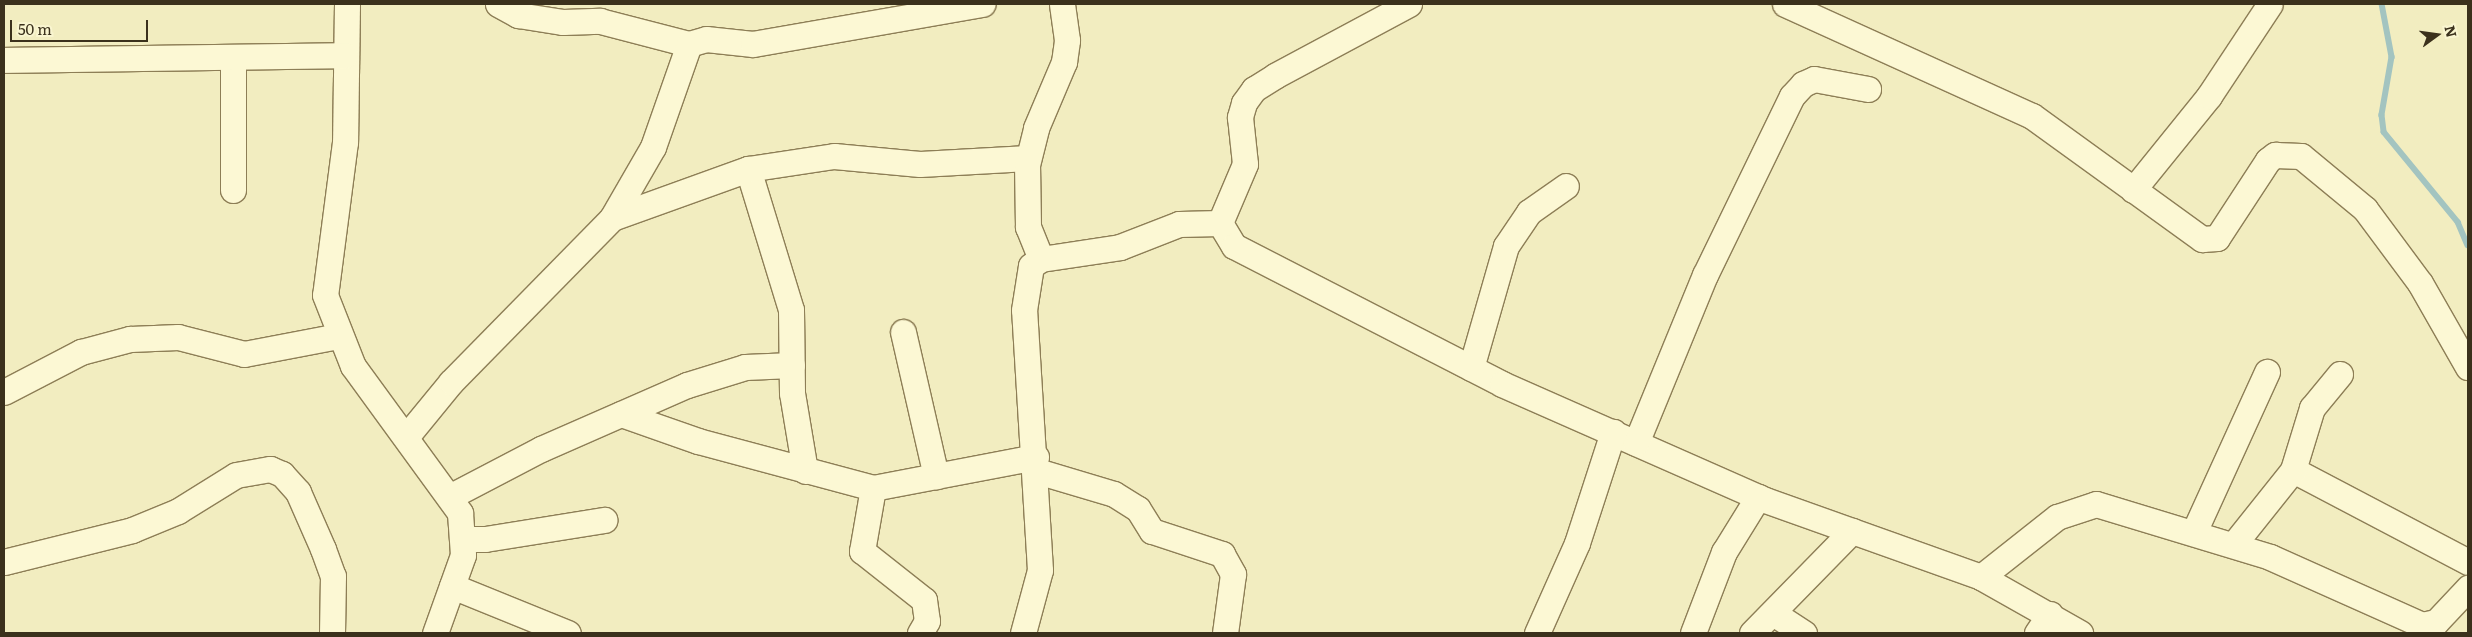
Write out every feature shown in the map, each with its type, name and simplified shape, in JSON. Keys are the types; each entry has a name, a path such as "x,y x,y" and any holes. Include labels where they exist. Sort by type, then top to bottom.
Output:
{"street":[{"path":"347,4 345,142 325,276 325,294 338,336 353,366 450,496 465,538 452,586 435,633"},
{"path":"498,4 518,15 563,22 600,21 689,44 706,39 753,44 983,4"},
{"path":"1041,259 1028,227 1028,158 1064,62 1067,40 1062,4"},
{"path":"1785,4 2032,116 2143,178 2209,240 2224,228 2268,160 2276,155 2301,156 2365,209 2420,283 2468,367"},
{"path":"2143,178 2209,96 2270,4"},
{"path":"1399,6 1254,89 1240,117 1245,164 1220,223 1225,236 1246,253 1471,368 1758,497 1981,577 2044,624 2080,633"},
{"path":"406,437 451,382 612,218 652,148 689,44"},
{"path":"4,60 345,55"},
{"path":"233,57 234,190"},
{"path":"1636,443 1705,275 1792,96 1803,84 1814,79 1868,89"},
{"path":"612,218 748,169 846,155 920,164 1028,158"},
{"path":"748,169 790,310 792,393 805,471"},
{"path":"1471,368 1506,246 1529,212 1566,186"},
{"path":"1023,633 1040,570 1036,464 1024,310 1031,266 1041,259 1120,247 1179,224 1220,223"},
{"path":"902,332 936,476"},
{"path":"4,392 81,352 130,339 178,337 244,354 338,336"},
{"path":"450,496 621,414 725,371 792,365"},
{"path":"2194,532 2267,372"},
{"path":"2234,544 2292,470 2312,408 2340,374"},
{"path":"621,414 698,441 873,488 936,476 1036,464 1114,494 1138,509 1152,531 1222,554 1233,574 1225,633"},
{"path":"1537,633 1577,543 1613,432"},
{"path":"4,562 132,530 178,511 236,475 270,469 282,474 298,492 326,558 335,597 332,633"},
{"path":"2292,470 2468,562"},
{"path":"873,488 862,551 924,600 927,621 920,633"},
{"path":"1700,631 1724,552 1758,497"},
{"path":"1981,577 2038,529 2087,505 2121,510 2234,544 2422,625 2444,628 2468,588"},
{"path":"465,538 485,539 604,520"},
{"path":"1752,633 1852,531"},
{"path":"452,586 568,633"},
{"path":"1773,613 1804,633"}],"waterway":[{"path":"2382,4 2392,57 2382,115 2384,132 2458,222 2468,245"}]}
